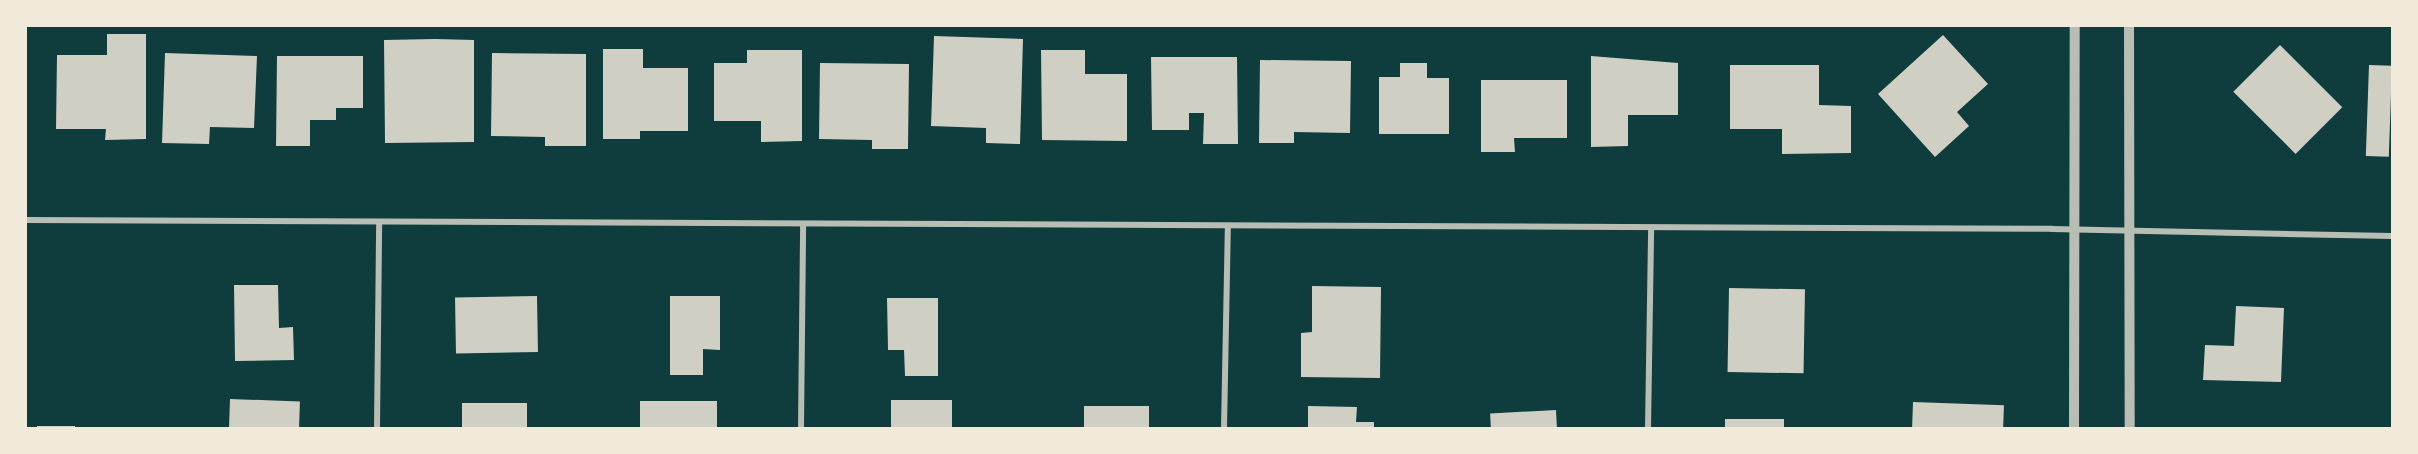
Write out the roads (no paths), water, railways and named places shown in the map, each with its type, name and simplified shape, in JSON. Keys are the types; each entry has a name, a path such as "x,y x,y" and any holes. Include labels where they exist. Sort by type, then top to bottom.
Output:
{"street":[{"path":"2074,429 2075,26"},
{"path":"2129,26 2130,429"},
{"path":"26,220 2131,230 2392,236"},
{"path":"377,429 379,222"},
{"path":"801,429 803,225"},
{"path":"1224,429 1228,227"},
{"path":"1648,429 1651,228"}]}
